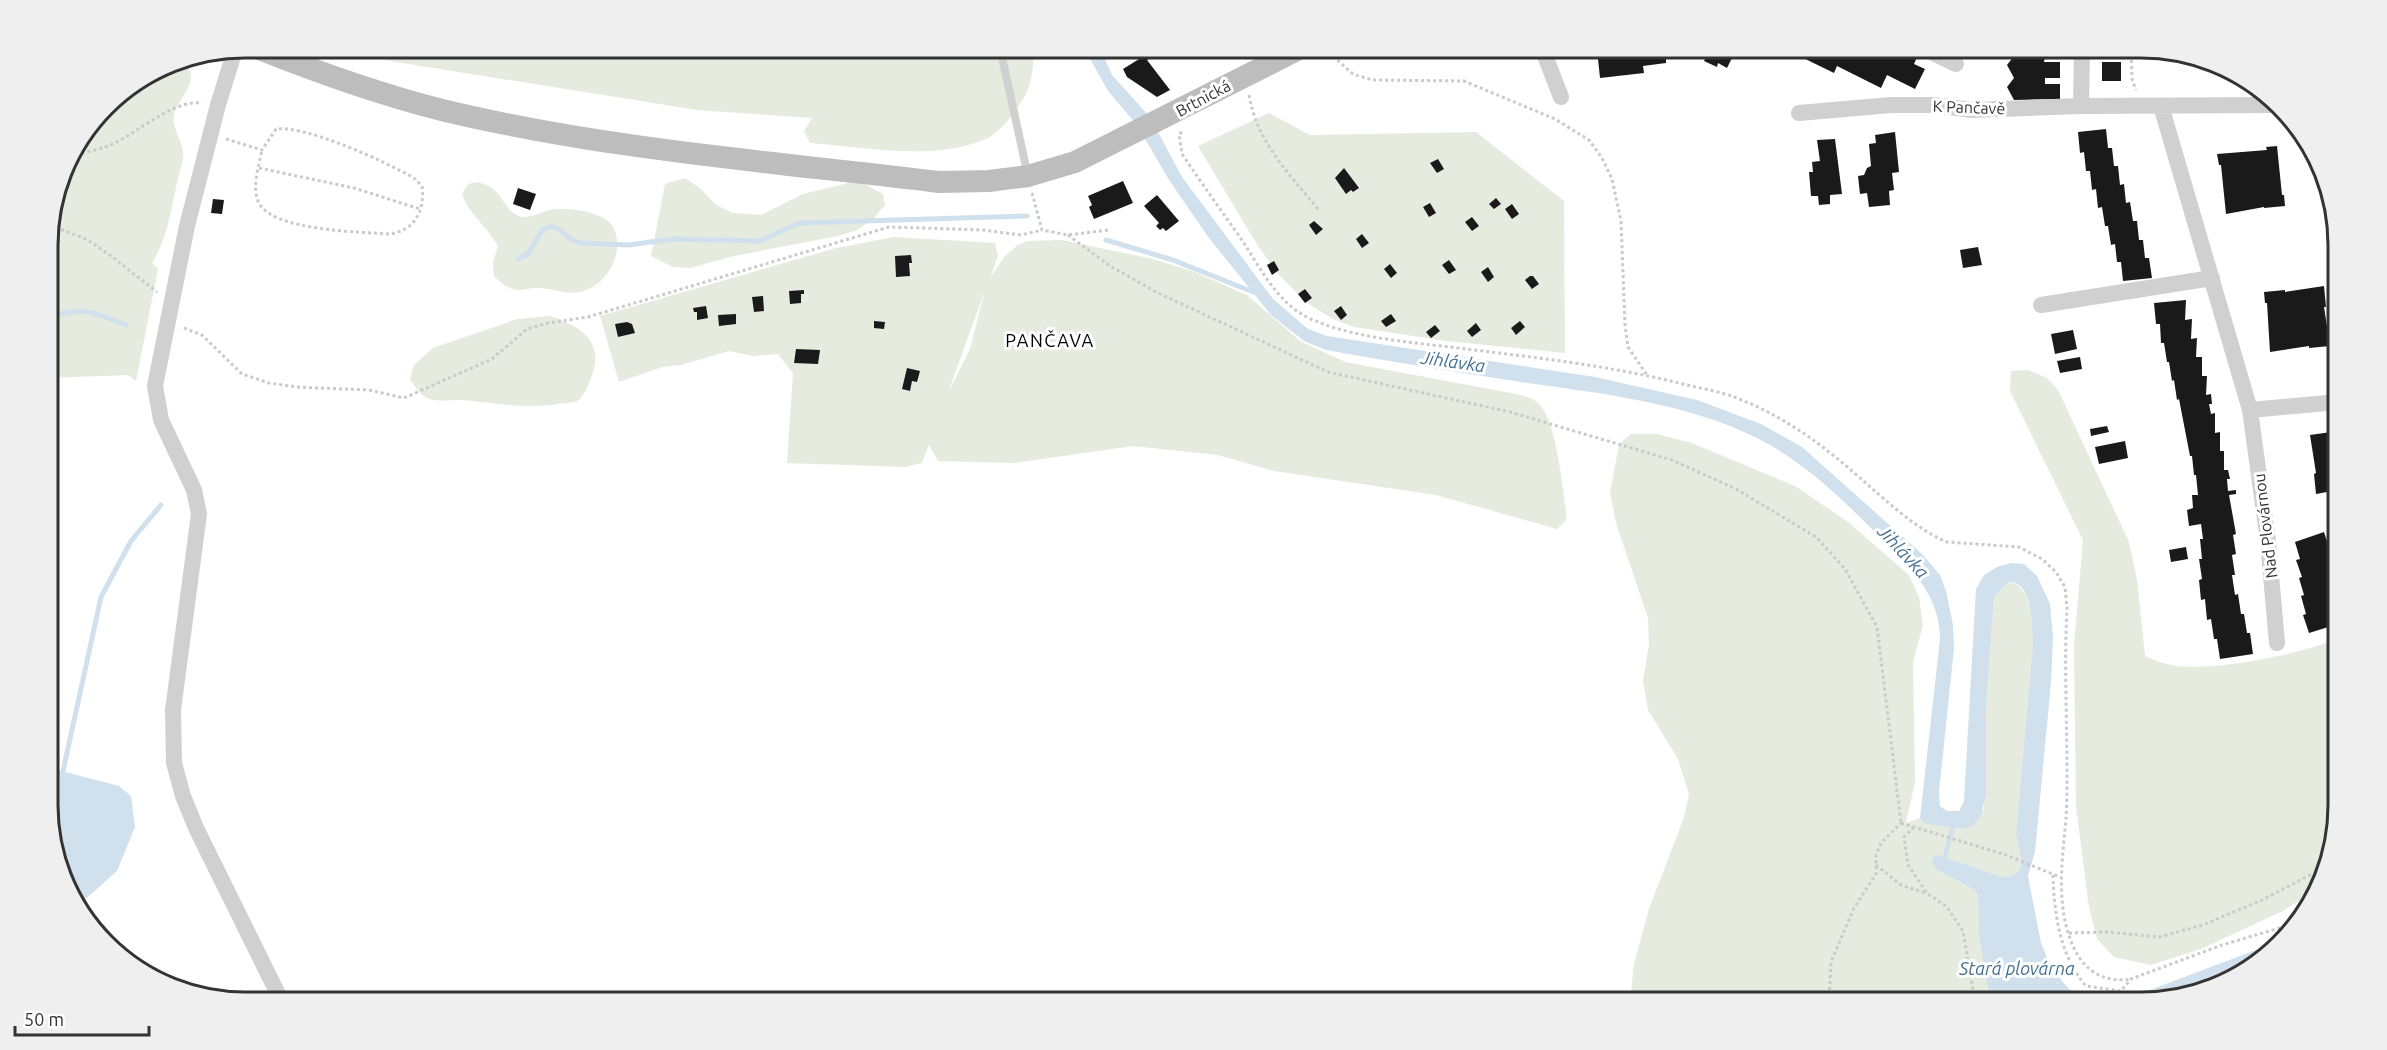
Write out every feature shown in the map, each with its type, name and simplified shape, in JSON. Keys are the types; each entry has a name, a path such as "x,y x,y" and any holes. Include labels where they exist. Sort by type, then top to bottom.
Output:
{"main road":[{"name":"Brtnická","path":"284,58 350,83 440,109 594,140 939,182 989,181 1028,176 1075,162 1123,139 1179,122 1246,76 1281,58"}],"street":[{"path":"1546,58 1561,97"},
{"path":"1944,58 1956,64"},
{"path":"2082,58 2081,106 2265,105"},
{"path":"232,59 210,134 166,325 155,386 161,420 194,490 199,514 173,710 174,763 183,796 196,828 277,992"},
{"name":"K Pančavě","path":"1798,113 1892,105 1933,105 1972,110 2081,106"},
{"name":"Nad Plovárnou","path":"2152,106 2212,278 2250,410 2268,541 2277,643"},
{"path":"2041,305 2212,278"},
{"path":"2250,410 2328,403"}],"lane":[{"path":"1002,58 1028,176"}],"path":[{"path":"1335,58 1353,75 1372,80 1464,81 1555,119 1589,140 1602,158 1612,179 1621,221 1628,347 1647,375"},
{"path":"2131,58 2132,80 2152,106"},
{"path":"1246,76 1251,110 1268,146 1318,208"},
{"path":"84,152 112,144 150,124 167,111 191,102 218,105"},
{"path":"1179,122 1182,154 1267,277 1284,299 1299,313 1326,325 1416,343 1592,364 1647,375 1737,398 1770,412 1800,429 1908,519 1937,538 1947,542 2019,547 2042,559 2056,572 2065,587 2068,702 2066,816 2060,877 2069,933 2075,951 2088,968 2116,982 2131,979 2222,945 2282,927"},
{"path":"286,128 342,144 399,169 422,186 421,209 411,227 402,232 390,234 291,223 272,216 258,201 256,189 259,168 262,150 276,129 286,128"},
{"path":"210,134 262,150"},
{"path":"259,168 354,188 421,209"},
{"path":"1028,176 1042,230"},
{"path":"166,325 184,328 202,335 242,374 269,383 297,387 369,390 404,398 492,359 527,329 548,323 588,317 889,226 983,230 1021,235 1042,230 1068,236 1109,230"},
{"path":"59,229 88,240 171,304"},
{"path":"1068,236 1110,266 1156,292 1328,372 1510,412 1672,460 1736,489 1816,537 1845,569 1877,627 1902,823"},
{"path":"1902,823 1955,839 2060,877"},
{"path":"1829,991 1830,962 1854,908 1876,874 1876,855 1881,843 1902,823"},
{"path":"1914,827 1904,837 1908,865 1927,893 1947,908 1963,931 1973,991"},
{"path":"1876,865 1901,885 1927,893"},
{"path":"2069,933 2107,932 2159,937 2203,925 2252,904 2316,872"},
{"path":"2053,875 2054,907 2062,941 2070,963 2081,980 2086,986 2121,991 2131,979"}],"shaded area":[{"path":"381,58 1034,58 1028,89 999,130 988,138 967,145 923,151 877,150 810,143 804,131 812,118 697,110"},
{"path":"188,68 190,82 174,115 183,150 182,162 165,234 152,263 158,269 136,381 128,375 59,378 60,221 65,197 78,163 90,141 105,122 141,90"},
{"path":"1269,113 1310,135 1476,132 1564,201 1565,353 1446,341 1354,327 1333,319 1307,303 1277,273 1253,238 1198,146"},
{"path":"685,178 701,189 716,205 733,213 761,215 803,194 853,182 865,184 883,194 885,205 873,219 857,230 838,236 734,256 690,268 673,267 651,256 665,184"},
{"path":"478,182 497,193 511,211 519,216 526,217 550,210 565,209 584,211 602,217 613,227 616,237 617,247 612,267 590,289 575,293 541,288 517,290 504,285 494,276 493,262 498,246 469,209 462,194 468,184"},
{"path":"894,237 995,243 998,256 990,278 1005,256 1018,245 1028,241 1062,240 1153,259 1192,271 1247,295 1300,341 1345,362 1516,394 1536,401 1545,412 1550,424 1561,475 1567,519 1557,529 1436,495 1274,471 1218,455 1133,446 1015,463 938,461 929,445 922,463 905,467 787,463 793,373 778,354 753,356 729,351 681,365 662,367 619,382 600,316 836,248","holes":["985,290 970,349 948,393"]},
{"path":"550,316 580,330 593,345 595,365 586,391 577,401 533,406 433,400 420,393 410,379 414,365 433,348 517,319"},
{"path":"2028,370 2047,378 2058,390 2129,542 2137,580 2145,656 2176,666 2213,666 2259,660 2328,642 2328,817 2319,865 2304,897 2283,911 2201,949 2151,965 2114,957 2097,939 2089,907 2076,807 2074,645 2083,540 2010,391 2011,371"},
{"path":"1631,434 1657,434 1692,443 1795,486 1848,522 1909,575 1919,597 1923,625 1913,662 1915,782 1906,823 1920,818 1925,824 1965,829 1984,809 1986,709 1994,597 2009,582 2018,585 2026,594 2032,615 2033,646 2016,834 2021,860 2020,870 2013,875 2002,877 1939,855 1936,869 1975,890 1978,896 1979,936 1988,991 1631,991 1634,964 1649,909 1684,817 1689,794 1678,759 1648,710 1643,681 1649,644 1648,618 1616,523 1610,493 1619,444"}],"water":[{"path":"1090,58 1104,58 1112,75 1150,117 1182,177 1273,299 1308,329 1327,336 1595,377 1697,400 1761,424 1802,447 1922,554 1940,575 1953,625 1954,648 1939,792 1940,806 1947,811 1959,811 1964,801 1976,589 1984,575 1997,567 2011,563 2024,564 2037,576 2050,604 2053,638 2035,852 2028,876 2041,943 2062,981 2074,991 1988,991 1979,936 1978,896 1975,890 1936,869 1932,862 1933,857 1939,855 2002,877 2013,875 2020,870 2021,860 2016,834 2033,644 2032,617 2023,589 2009,582 1994,597 1986,709 1986,794 1981,816 1973,826 1965,829 1925,824 1920,818 1940,639 1935,608 1911,569 1835,494 1806,469 1774,447 1730,426 1702,416 1616,396 1326,350 1304,341 1271,315 1209,238 1169,180 1137,125 1108,91"},
{"path":"58,770 119,786 131,796 135,827 117,871 84,900 65,853 60,829"},
{"path":"2262,948 2246,960 2202,982 2178,988 2147,991"}],"building":[{"path":"1141,58 1150,58 1147,60 1170,90 1157,97 1127,77 1123,69"},
{"path":"1666,58 1666,63 1643,66 1644,73 1600,78 1598,59"},
{"path":"1705,58 1732,58 1727,68 1718,63 1717,67 1704,61"},
{"path":"1803,58 1917,58 1914,64 1925,69 1915,89 1887,75 1881,88 1837,66 1834,73"},
{"path":"2012,58 2045,58 2044,62 2060,62 2060,78 2045,78 2045,84 2060,84 2060,99 2014,100 2007,87 2014,78 2007,65"},
{"path":"2102,62 2121,62 2121,81 2102,81"},
{"path":"2106,129 2108,148 2112,148 2114,166 2118,166 2120,185 2124,184 2126,203 2130,202 2133,221 2137,221 2139,240 2143,240 2145,258 2149,258 2152,278 2123,281 2121,262 2117,262 2115,244 2111,245 2102,207 2098,208 2096,189 2092,190 2090,171 2086,171 2084,152 2080,153 2078,132"},
{"path":"1895,132 1899,172 1892,173 1894,190 1889,191 1890,205 1869,207 1867,193 1860,194 1858,176 1864,175 1867,168 1871,166 1869,144 1876,143 1875,135"},
{"path":"1835,139 1842,194 1830,195 1830,204 1819,205 1818,196 1811,196 1809,172 1813,172 1812,162 1820,161 1817,140"},
{"path":"2277,146 2285,206 2264,207 2226,214 2221,165 2219,165 2217,154 2267,150 2266,147"},
{"path":"1438,159 1444,169 1437,173 1430,163"},
{"path":"1344,168 1359,188 1346,194 1335,178"},
{"path":"1123,181 1133,203 1094,219 1089,207 1092,205 1088,196"},
{"path":"518,188 536,194 530,210 513,204"},
{"path":"1157,195 1179,221 1166,231 1156,226 1159,223 1144,206"},
{"path":"1496,198 1501,204 1494,209 1489,204"},
{"path":"213,199 224,200 222,214 211,213"},
{"path":"1430,203 1436,213 1429,217 1423,207"},
{"path":"1512,204 1519,214 1512,219 1505,209"},
{"path":"1472,217 1479,226 1472,231 1465,222"},
{"path":"1314,221 1323,229 1316,235 1309,225"},
{"path":"1362,234 1369,243 1362,248 1356,239"},
{"path":"1978,247 1982,265 1963,268 1960,250"},
{"path":"911,255 910,276 896,277 895,256"},
{"path":"1449,260 1456,270 1449,274 1442,265"},
{"path":"1274,261 1279,270 1272,275 1267,265"},
{"path":"1390,264 1397,273 1391,278 1384,269"},
{"path":"1488,267 1494,277 1488,282 1481,272"},
{"path":"1533,276 1539,284 1532,289 1525,280"},
{"path":"2324,286 2328,346 2309,348 2309,346 2270,352 2267,303 2265,303 2264,292 2285,290 2285,292"},
{"path":"1305,289 1312,298 1305,303 1298,294"},
{"path":"804,290 804,294 801,294 801,303 790,304 789,291"},
{"path":"763,296 764,311 754,312 752,297"},
{"path":"2186,300 2185,320 2192,319 2191,339 2197,338 2196,357 2202,357 2202,376 2207,376 2206,395 2211,394 2212,404 2209,404 2211,414 2215,413 2215,433 2220,432 2220,451 2224,451 2224,470 2228,470 2230,479 2227,479 2228,491 2236,490 2236,494 2229,495 2236,534 2233,535 2236,554 2232,555 2235,575 2232,575 2235,595 2238,594 2241,614 2244,614 2247,633 2250,633 2253,654 2220,659 2211,619 2207,620 2205,599 2201,600 2199,580 2202,579 2199,559 2202,559 2200,539 2203,539 2201,524 2189,526 2187,510 2193,508 2192,495 2198,495 2196,475 2194,475 2192,456 2190,456 2174,380 2172,381 2164,343 2161,343 2160,324 2156,324 2154,303"},
{"path":"706,306 708,318 697,320 697,312 694,312 693,308"},
{"path":"1341,306 1347,315 1341,320 1334,311"},
{"path":"736,314 736,324 719,326 718,315"},
{"path":"1391,314 1396,321 1386,327 1381,321"},
{"path":"874,321 885,322 884,329 874,328"},
{"path":"1520,321 1525,327 1516,335 1511,328"},
{"path":"627,322 632,324 635,333 618,337 615,324"},
{"path":"1476,323 1481,330 1472,337 1467,331"},
{"path":"1435,325 1440,331 1431,338 1426,332"},
{"path":"2073,330 2077,349 2055,354 2051,334"},
{"path":"796,349 820,350 818,364 794,363"},
{"path":"2080,357 2082,369 2060,373 2057,361"},
{"path":"907,368 920,371 917,382 912,381 910,391 902,389"},
{"path":"2107,426 2109,432 2091,436 2090,429"},
{"path":"2328,432 2328,492 2316,494 2314,474 2316,473 2310,435"},
{"path":"2125,441 2128,458 2099,464 2095,447"},
{"path":"2324,532 2328,545 2328,627 2309,633 2303,615 2306,614 2301,596 2304,595 2299,578 2302,577 2296,560 2300,559 2295,542"},
{"path":"2186,547 2188,559 2171,562 2169,550"}],"waterway":[{"path":"518,259 528,254 543,229 552,226 580,243 628,245 674,239 760,241 799,223 1027,216"},
{"path":"1106,240 1173,260 1253,292 1257,290"},
{"path":"59,315 88,312 126,325"},
{"path":"63,771 101,597 131,541 161,505"},
{"path":"1945,857 1954,822"}],"district":[{"name":"PANČAVA","path":"1050,341"}],"water label":[{"name":"Jihlávka","path":"1453,362"},
{"name":"Jihlávka","path":"1903,552"},
{"name":"Stará plovárna","path":"2017,969"}]}
